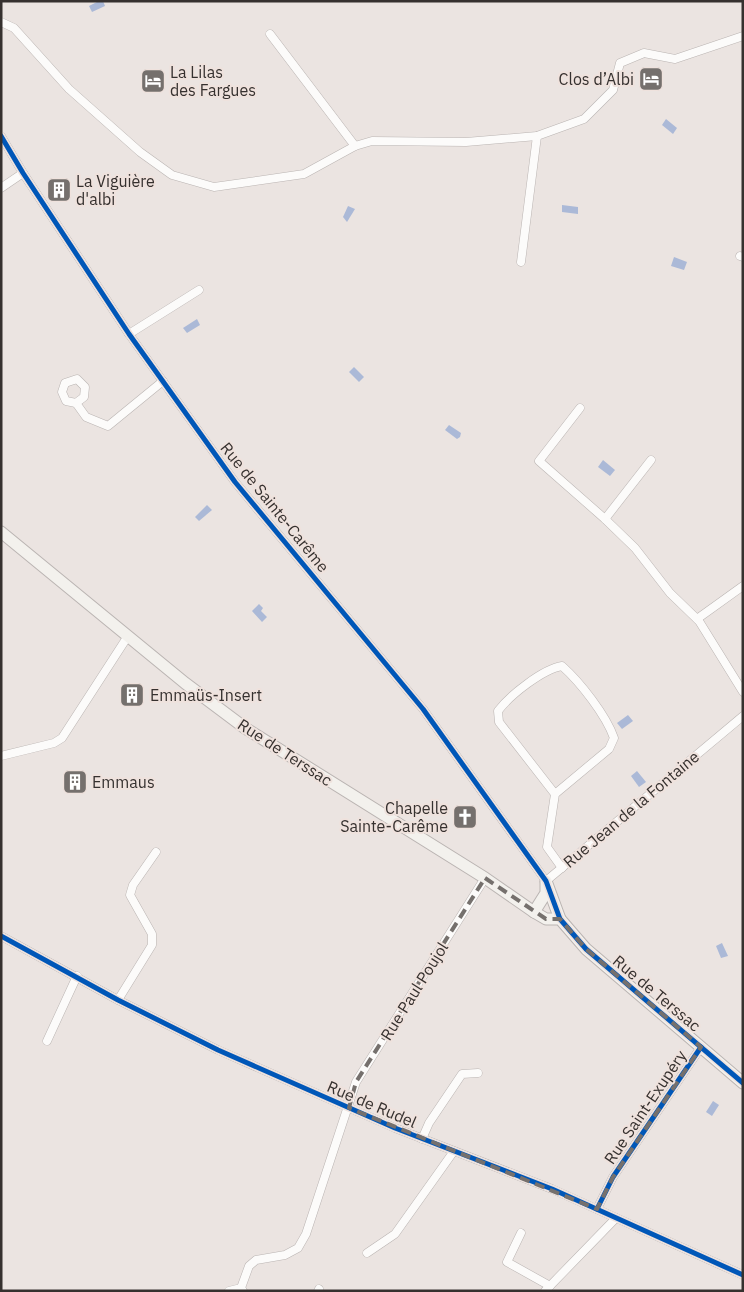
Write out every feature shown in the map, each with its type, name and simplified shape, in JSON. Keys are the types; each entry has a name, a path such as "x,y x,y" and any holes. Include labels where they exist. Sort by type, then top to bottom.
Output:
{"street":[{"path":"1,22 14,28 69,88 136,149 172,175 214,187 304,174 354,146 372,141 466,142 538,136 584,119 614,90 620,63 644,53 675,58 743,36"},
{"path":"270,34 354,146"},
{"name":"Rue de Sainte-Carême","path":"1,136 23,173 129,334 235,482 423,709 546,881"},
{"path":"521,262 538,136"},
{"path":"1,188 23,173"},
{"path":"129,334 199,290"},
{"path":"76,403 86,417 108,426 163,381"},
{"path":"580,408 539,462 605,519 635,548 670,593 698,619 743,692"},
{"path":"605,519 651,460"},
{"name":"Rue de Terssac","path":"1,532 185,683 245,728 485,878 534,912 546,918 560,919 586,949 743,1083"},
{"path":"698,619 743,586"},
{"path":"1,756 54,743 62,738 128,636"},
{"path":"555,794 499,722 498,711 505,701 552,668 562,666 570,673 610,726 614,738 609,749 555,794 547,847 562,868"},
{"name":"Rue Jean de la Fontaine","path":"546,881 743,716"},
{"path":"118,1000 152,946 152,934 130,895 133,885 156,852"},
{"name":"Rue Paul Poujol","path":"242,1289 249,1266 262,1258 285,1255 298,1248 306,1234 356,1082 485,878"},
{"path":"534,912 546,892 546,881"},
{"path":"546,881 560,919"},
{"name":"Rue de Rudel","path":"1,936 118,1000 209,1046 422,1139 552,1189 743,1275"},
{"path":"47,1041 76,976"},
{"name":"Rue Saint-Exupéry","path":"597,1209 613,1177 701,1047"},
{"path":"422,1139 429,1123 462,1074 478,1072"},
{"path":"367,1253 395,1234 451,1158 454,1151"},
{"path":"521,1233 507,1262 547,1289 616,1218"},
{"path":"229,1291 242,1289"}],"highlighted area":[{"path":"485,878 546,919 560,919 586,949 701,1047 613,1177 597,1209 349,1108 356,1082"}],"water":[{"path":"103,1 105,6 92,12 89,6"},
{"path":"666,119 677,128 673,134 662,125"},
{"path":"562,205 578,207 578,214 562,212"},
{"path":"348,206 355,209 347,222 343,217"},
{"path":"674,257 687,262 684,270 671,266"},
{"path":"197,319 200,325 187,333 183,328"},
{"path":"354,367 364,377 359,382 349,372"},
{"path":"449,425 461,433 460,437 457,439 445,430"},
{"path":"603,460 615,470 610,476 598,467"},
{"path":"207,505 212,510 199,521 195,517"},
{"path":"259,604 263,608 261,611 267,617 262,622 252,611"},
{"path":"628,715 633,721 622,729 617,723"},
{"path":"637,771 646,782 639,787 631,776"},
{"path":"722,943 728,956 721,958 716,946"},
{"path":"713,1101 719,1105 712,1116 706,1112"}],"cycle path":[{"path":"1,136 23,173 129,334 235,482 423,709 546,881 560,919 586,949 743,1083"},
{"path":"1,936 118,1000 218,1050 395,1128 552,1189 743,1275"},
{"path":"597,1209 613,1177 701,1047"}],"place":[{"name":"Clos d’Albi","path":"651,79"},
{"name":"La Lilas des Fargues","path":"153,81"},
{"name":"La Viguière d'albi","path":"59,190"},
{"name":"Emmaüs-Insert","path":"132,695"},
{"name":"Emmaus","path":"75,782"},
{"name":"Chapelle Sainte-Carême","path":"465,817"}]}
